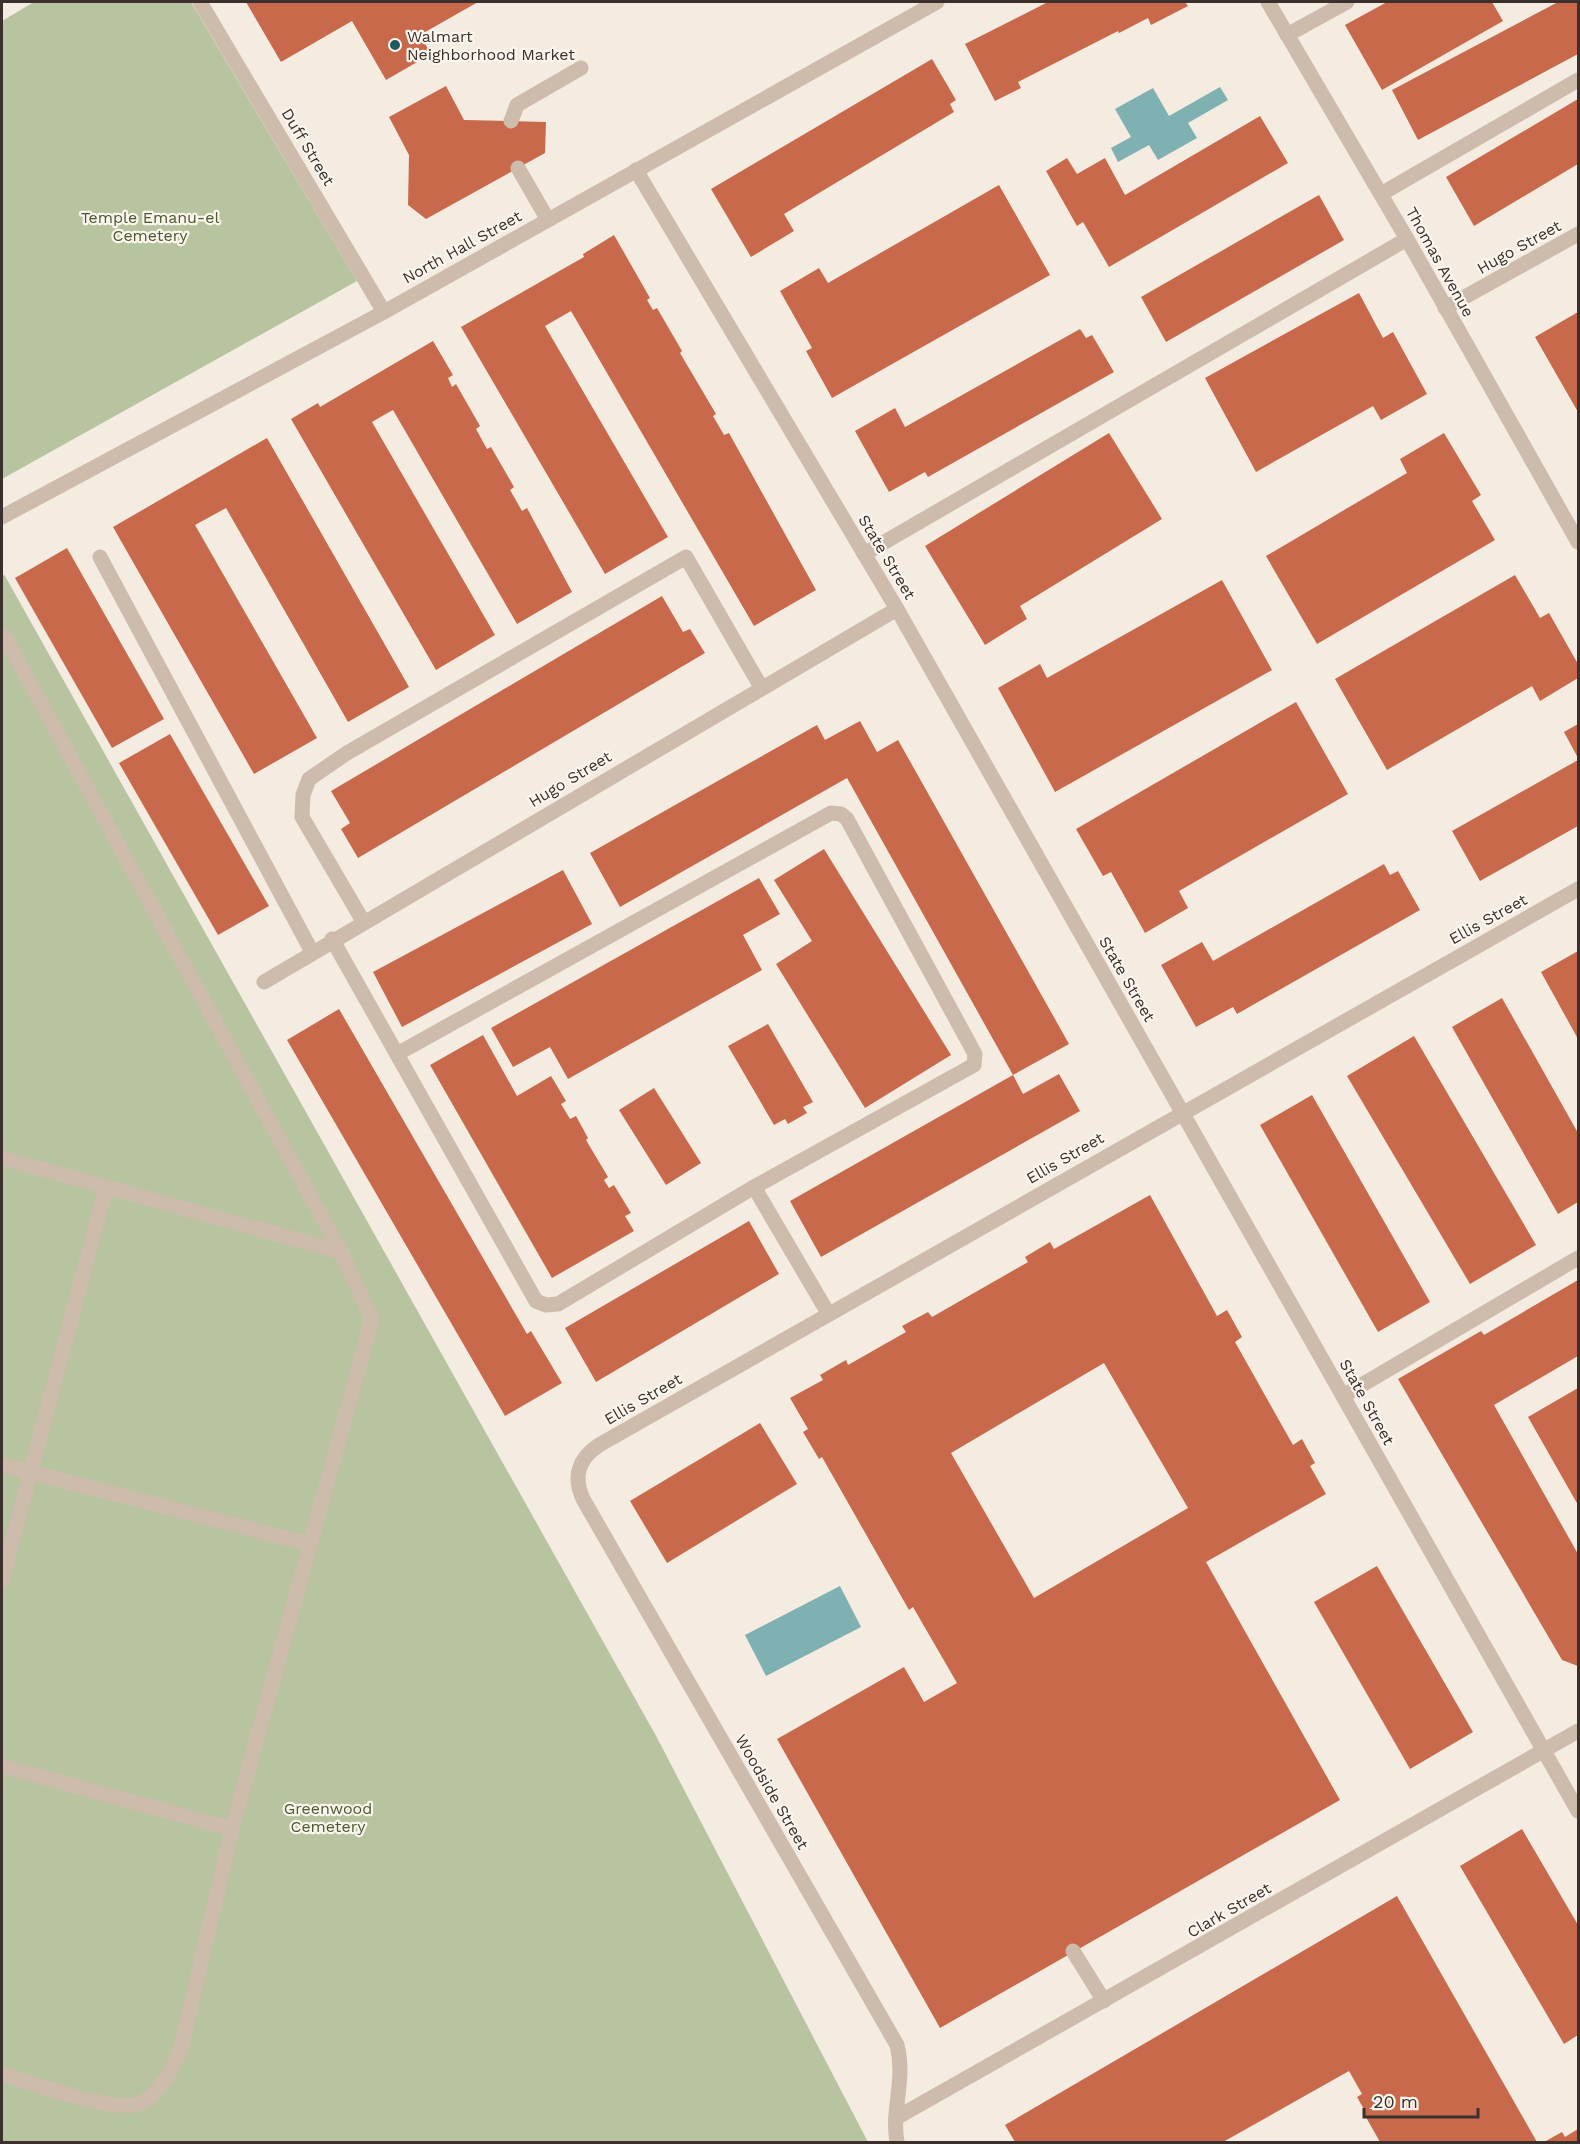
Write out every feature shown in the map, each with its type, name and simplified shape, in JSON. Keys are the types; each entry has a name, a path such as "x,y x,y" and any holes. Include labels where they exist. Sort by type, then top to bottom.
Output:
{"street":[{"name":"Duff Street","path":"200,2 384,312"},
{"name":"North Hall Street","path":"2,517 384,312 937,2"},
{"name":"Thomas Avenue","path":"1268,2 1407,239 1578,542"},
{"path":"1287,35 1347,2"},
{"path":"511,121 518,105 581,68"},
{"path":"1381,194 1578,80"},
{"path":"518,168 548,220"},
{"name":"State Street","path":"636,170 897,609 1578,1811"},
{"name":"Hugo Street","path":"1445,308 1578,234"},
{"path":"864,554 1407,239"},
{"path":"100,557 312,952"},
{"path":"363,921 302,817 303,795 309,779 347,753 686,557 761,687"},
{"name":"Hugo Street","path":"264,982 332,939 897,609"},
{"path":"2,636 341,1252 372,1319 232,1829 181,2048 166,2080 140,2104 114,2107 2,2074"},
{"path":"332,939 536,1301 546,1305 558,1304 754,1187 974,1065 975,1054 847,819 841,813 831,813 397,1054"},
{"name":"Ellis Street","path":"578,1468 588,1452 598,1445 1578,889"},
{"path":"2,1158 341,1252"},
{"path":"2,1580 106,1187"},
{"path":"754,1187 828,1313"},
{"path":"1343,1396 1578,1258"},
{"path":"2,1465 309,1544"},
{"name":"Woodside Street","path":"578,1468 576,1485 583,1499 897,2045 902,2081 896,2118 897,2142"},
{"name":"Clark Street","path":"896,2118 1578,1731"},
{"path":"2,1766 232,1829"},
{"path":"1073,1952 1104,2001"}],"green space":[{"name":"Temple Emanu-el Cemetery","path":"34,2 191,2 357,281 2,479 2,21"},
{"name":"Greenwood Cemetery","path":"2,574 655,1734 868,2142 2,2142"}],"water":[{"path":"1220,87 1228,100 1188,123 1197,138 1158,160 1149,145 1118,162 1111,148 1131,137 1115,109 1153,88 1169,116"},
{"path":"840,1586 861,1627 766,1676 745,1635"}],"building":[{"name":"Walmart Neighborhood Market","path":"246,2 478,2 420,35 431,54 386,80 352,21 281,62"},
{"path":"1048,2 1185,2 1188,6 1151,25 1148,18 1119,33 1118,31 1018,82 1021,88 995,101 965,44"},
{"path":"1387,2 1492,2 1503,21 1382,90 1345,25"},
{"path":"1558,2 1578,2 1578,54 1418,140 1392,90"},
{"path":"932,59 956,100 950,104 954,112 784,214 794,231 751,257 711,189"},
{"path":"446,86 464,120 546,122 545,153 426,219 408,205 409,155 389,117"},
{"path":"1578,99 1578,164 1474,226 1446,177"},
{"path":"1260,116 1288,163 1109,267 1083,222 1077,226 1046,171 1067,158 1077,174 1105,158 1125,195"},
{"path":"999,185 1050,275 832,398 806,351 812,348 780,291 819,268 828,283"},
{"path":"1319,195 1344,240 1166,342 1141,297"},
{"path":"614,235 650,298 647,300 653,310 657,308 682,351 680,353 716,414 713,416 724,435 729,433 816,590 754,626 571,311 545,326 668,537 605,574 461,327 584,257 583,254"},
{"path":"1359,293 1383,338 1393,332 1427,394 1381,420 1373,406 1256,472 1205,378"},
{"path":"1578,312 1578,412 1535,337"},
{"path":"1080,329 1086,338 1092,335 1114,372 928,477 925,472 889,492 855,431 895,408 905,427"},
{"path":"433,341 453,375 448,378 452,387 456,384 480,426 476,429 487,449 491,447 514,487 510,490 522,511 527,508 572,592 517,624 393,410 384,415 372,422 495,635 436,670 291,419 318,403 320,407"},
{"path":"1109,433 1162,519 1020,606 1027,619 985,645 925,546"},
{"path":"1444,433 1481,495 1472,501 1495,540 1317,644 1266,556 1407,473 1400,459"},
{"path":"267,438 409,687 348,722 226,508 195,525 317,738 254,774 113,527"},
{"path":"67,548 164,719 112,748 15,578"},
{"path":"1515,575 1540,618 1549,613 1578,664 1578,678 1540,701 1532,686 1387,770 1335,679"},
{"path":"1222,580 1272,670 1055,792 998,688 1040,664 1047,678"},
{"path":"662,596 683,632 690,629 705,653 358,858 341,829 350,823 331,791"},
{"path":"1296,702 1348,794 1179,891 1188,908 1145,933 1111,872 1103,876 1076,829"},
{"path":"860,721 877,752 898,740 1069,1044 1013,1075 847,778 620,907 590,853 817,725 825,740"},
{"path":"1578,724 1578,758 1564,732"},
{"path":"170,734 269,906 218,935 119,763"},
{"path":"1578,760 1578,826 1480,881 1452,831"},
{"path":"824,849 951,1055 865,1108 776,964 812,941 774,880"},
{"path":"1384,864 1390,875 1398,871 1420,910 1237,1014 1233,1007 1196,1027 1161,965 1202,942 1213,961"},
{"path":"563,870 592,924 402,1027 373,972"},
{"path":"759,878 780,914 743,935 762,970 568,1079 550,1047 513,1067 491,1028"},
{"path":"1578,951 1578,1039 1541,972"},
{"path":"1502,998 1578,1133 1578,1202 1558,1214 1452,1027"},
{"path":"339,1009 527,1334 531,1331 562,1383 505,1416 287,1040"},
{"path":"768,1024 813,1102 803,1107 807,1113 788,1124 785,1119 774,1125 728,1046"},
{"path":"483,1035 517,1096 551,1076 566,1101 561,1104 570,1119 576,1116 588,1138 586,1140 608,1177 604,1180 609,1188 614,1185 631,1213 625,1216 634,1231 552,1278 430,1065"},
{"path":"1414,1036 1536,1245 1470,1284 1347,1076"},
{"path":"1059,1074 1080,1111 821,1257 790,1201 1013,1075 1023,1094"},
{"path":"654,1088 701,1163 666,1185 619,1110"},
{"path":"1312,1095 1430,1302 1378,1332 1260,1125"},
{"path":"1150,1195 1217,1316 1227,1310 1242,1337 1235,1342 1293,1445 1302,1439 1315,1463 1310,1466 1326,1494 1206,1562 1340,1800 940,2028 777,1739 904,1667 924,1702 957,1683 913,1607 909,1610 822,1457 819,1459 803,1432 808,1429 790,1398 823,1380 820,1375 846,1360 848,1365 906,1332 902,1326 928,1312 932,1317 1028,1262 1025,1257 1050,1242 1054,1249","holes":["1104,1363 1188,1508 1034,1598 951,1453"]},
{"path":"749,1221 779,1274 596,1382 565,1328"},
{"path":"1578,1280 1578,1356 1494,1405 1578,1554 1578,1666 1562,1660 1398,1379 1481,1331 1484,1335"},
{"path":"1578,1388 1578,1505 1528,1417"},
{"path":"760,1423 797,1484 667,1563 630,1501"},
{"path":"1377,1566 1473,1732 1410,1769 1314,1602"},
{"path":"1522,1829 1578,1925 1578,2035 1564,2044 1460,1866"},
{"path":"1397,1896 1537,2142 1380,2142 1363,2112 1365,2111 1357,2097 1362,2094 1349,2071 1223,2142 1015,2142 1005,2125"},
{"path":"1578,2129 1578,2142 1544,2142 1562,2132 1565,2137"}],"place":[{"name":"Walmart Neighborhood Market","path":"395,45"}]}
